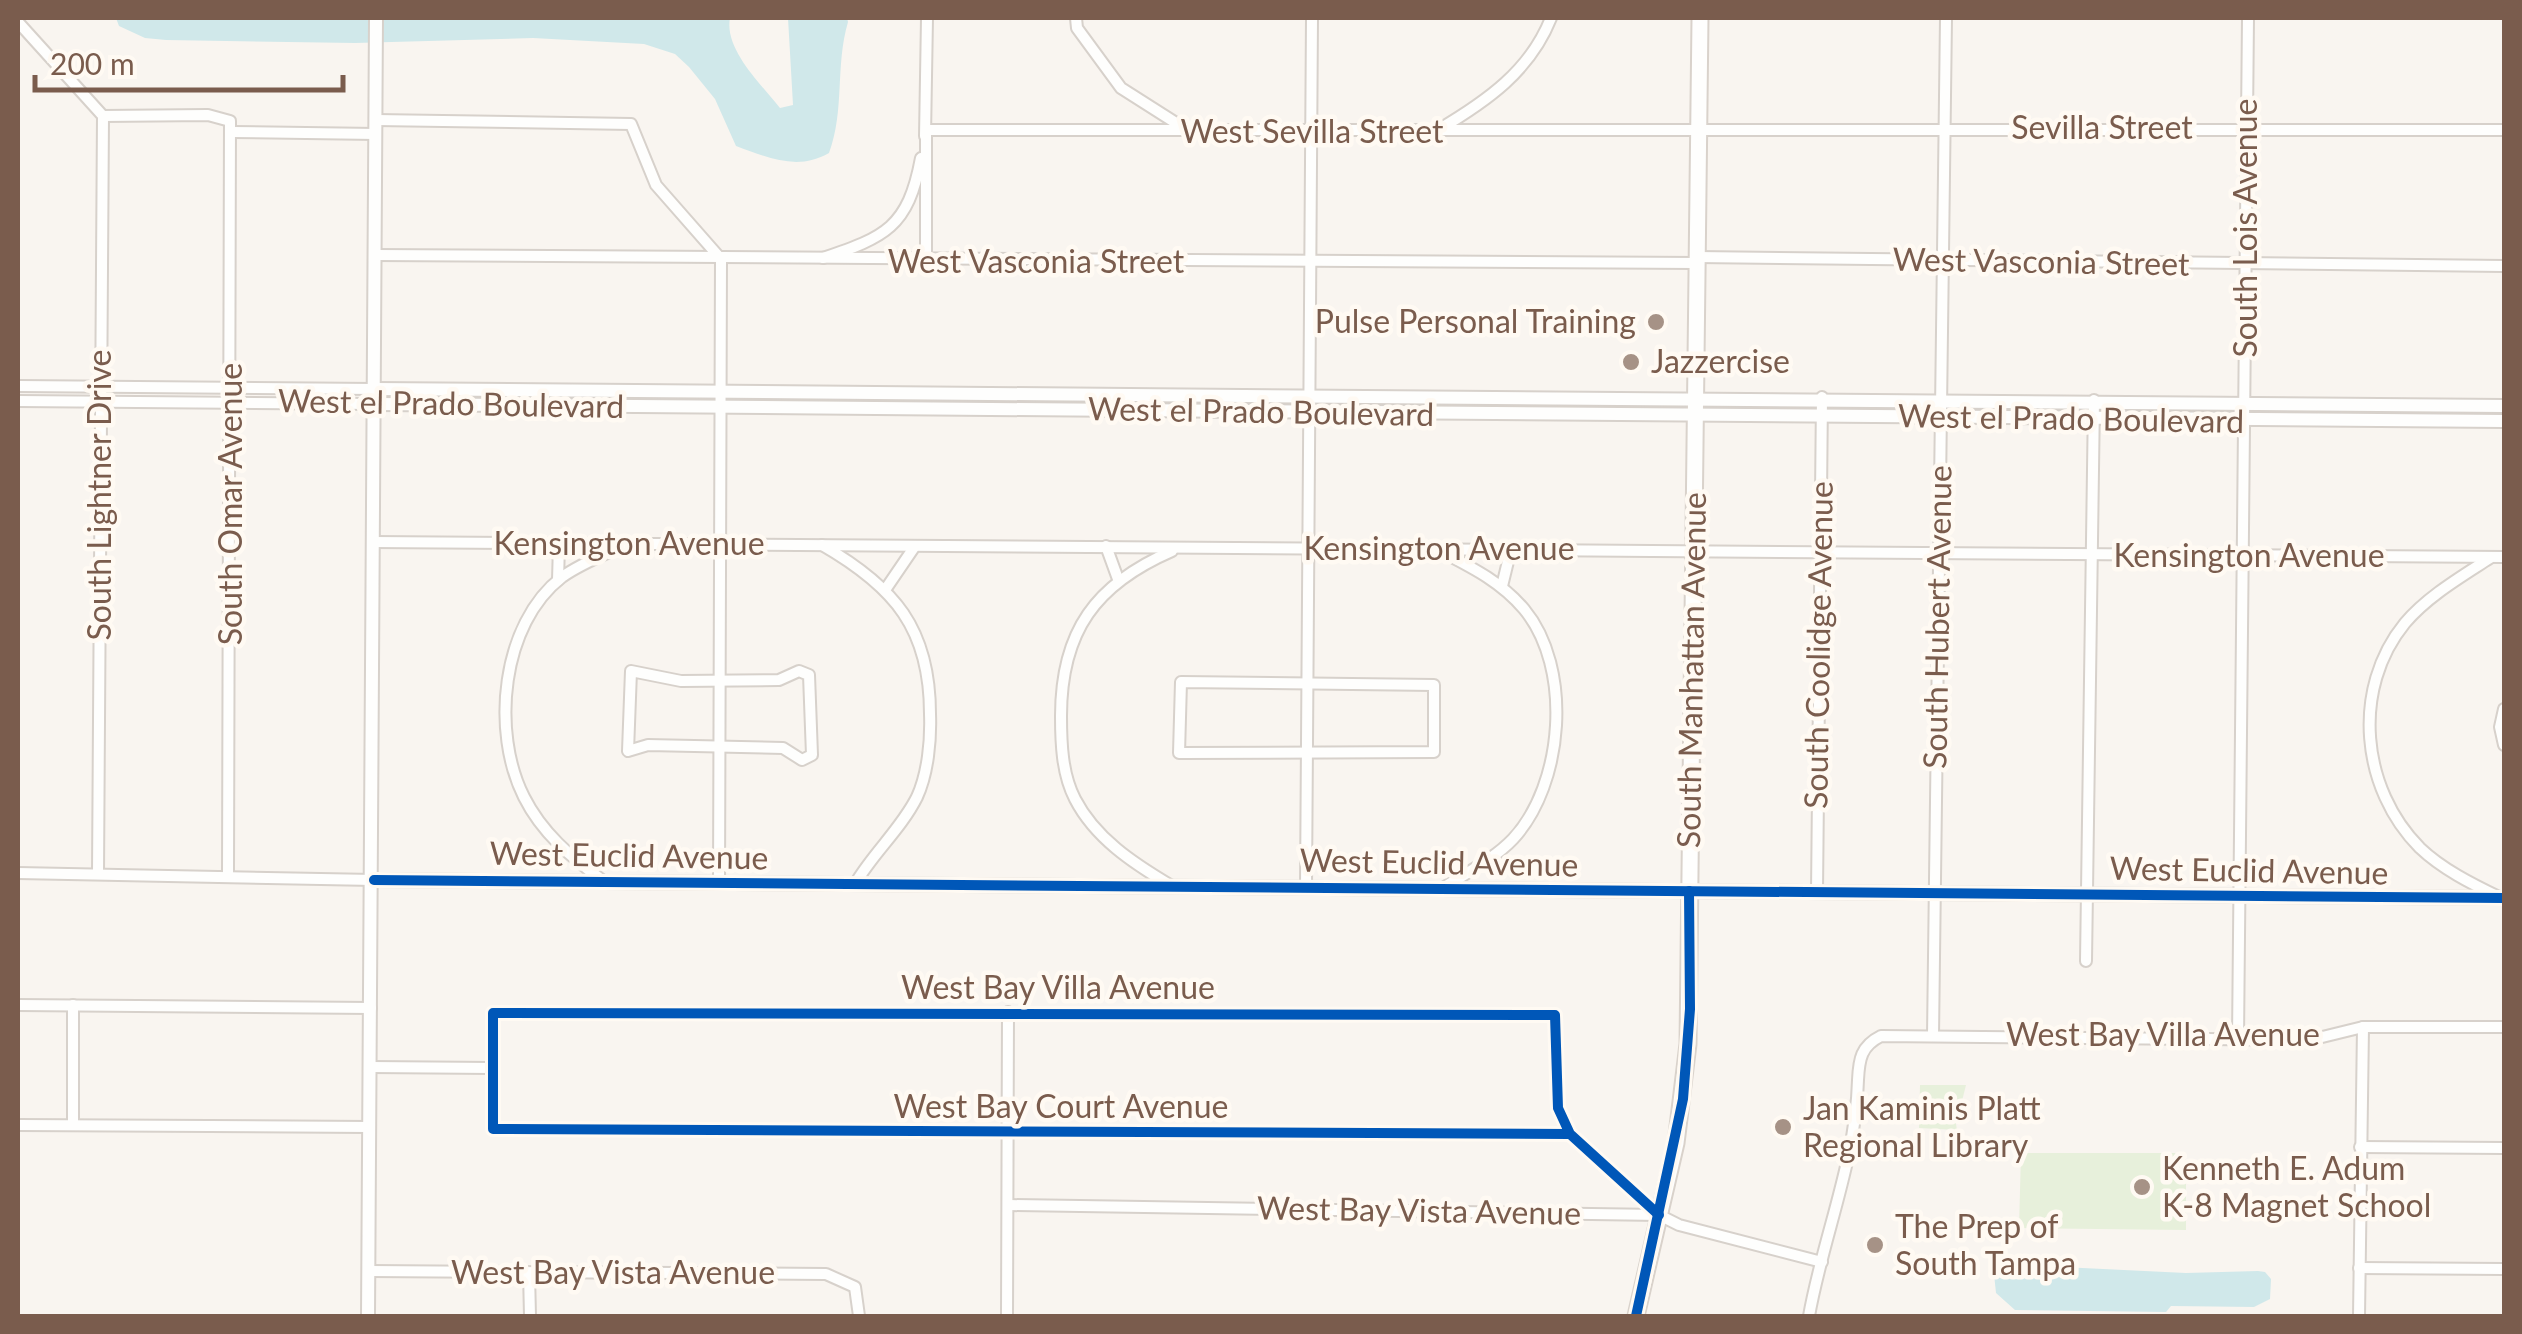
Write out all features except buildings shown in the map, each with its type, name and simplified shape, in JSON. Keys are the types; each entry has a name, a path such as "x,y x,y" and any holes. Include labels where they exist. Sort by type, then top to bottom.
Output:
{"main road":[{"name":"South Manhattan Avenue","path":"1636,1316 1676,1143 1688,1044 1700,18"}],"street":[{"path":"368,1316 374,880 376,18"},
{"path":"926,18 926,261"},
{"path":"1076,18 1077,28 1120,88 1188,131"},
{"path":"1306,887 1312,18"},
{"path":"1434,132 1477,108 1537,52 1551,18"},
{"name":"South Hubert Avenue","path":"1933,1036 1946,18"},
{"name":"South Lois Avenue","path":"2238,1038 2248,18"},
{"path":"18,22 102,116 208,116 230,122 232,132 631,124 656,184 721,259 719,883"},
{"name":"South Lightner Drive","path":"98,874 102,116"},
{"path":"815,260 881,238 914,192 926,130"},
{"name":"West Sevilla Street","path":"926,130 1699,130"},
{"name":"Sevilla Street","path":"1699,130 2504,130"},
{"name":"South Omar Avenue","path":"228,875 232,132"},
{"name":"West Vasconia Street","path":"376,256 1308,264 1697,260 2504,266"},
{"name":"West el Prado Boulevard","path":"18,386 721,400 926,410 1116,402"},
{"path":"925,393 926,410"},
{"name":"West el Prado Boulevard","path":"721,400 925,393 1632,417 2504,422"},
{"name":"West el Prado Boulevard","path":"18,400 232,402 375,396"},
{"path":"1757,397 1758,417"},
{"name":"West el Prado Boulevard","path":"1309,405 1473,398 1822,397 2504,406"},
{"name":"South Coolidge Avenue","path":"1816,892 1822,397"},
{"path":"1472,414 1473,398"},
{"path":"1632,398 1632,417"},
{"path":"2086,961 2094,400"},
{"path":"2400,404 2400,421"},
{"name":"Kensington Avenue","path":"373,542 2504,557"},
{"path":"602,880 568,855 526,800 509,744 510,668 534,608 558,580 629,544"},
{"path":"558,545 558,580"},
{"path":"821,545 854,564 886,590 914,627 925,655 930,731 918,795 855,884"},
{"path":"886,590 915,546"},
{"path":"1106,546 1118,579"},
{"path":"1170,885 1132,862 1096,830 1074,798 1065,768 1061,692 1066,658 1076,631 1118,579 1178,548"},
{"path":"1502,586 1511,549"},
{"path":"1437,550 1502,586 1526,612 1550,662 1554,692 1550,768 1530,815 1512,840 1443,888"},
{"path":"2491,557 2440,591 2405,624 2380,663 2369,725 2374,767 2403,828 2423,851 2503,898"},
{"path":"631,671 666,680 780,680 799,671 808,674 812,755 802,760 783,748 720,747 648,745 628,751 631,671"},
{"path":"1181,682 1308,684 1434,685 1434,752 1180,753 1181,682"},
{"path":"2504,709 2500,727 2504,745"},
{"name":"West Euclid Avenue","path":"18,873 374,880 2503,898"},
{"path":"18,1005 371,1008"},
{"path":"73,1005 73,1125"},
{"path":"1007,1316 1008,1012"},
{"name":"West Bay Villa Avenue","path":"492,1068 493,1013 1555,1015 1558,1108 1570,1134"},
{"path":"2359,1316 2363,1027"},
{"name":"West Bay Villa Avenue","path":"1822,1262 1858,1120 1859,1062 1869,1042 1881,1036 2310,1040 2363,1027 2504,1027"},
{"path":"371,1067 492,1068"},
{"name":"West Bay Court Avenue","path":"492,1068 493,1129 1570,1134"},
{"path":"18,1124 369,1127"},
{"path":"1570,1134 1659,1215"},
{"path":"2360,1146 2504,1148"},
{"name":"West Bay Vista Avenue","path":"1009,1204 1659,1215 1679,1225 1822,1262"},
{"path":"1809,1316 1822,1262"},
{"path":"2359,1268 2504,1269"},
{"name":"West Bay Vista Avenue","path":"369,1272 826,1274 855,1287 859,1316"},
{"path":"529,1273 530,1316"}],"green space":[{"path":"1920,1085 1966,1085 1961,1105 1953,1106 1957,1130 1919,1128"},
{"path":"2021,1153 2186,1153 2186,1230 2019,1228"}],"water":[{"path":"116,18 730,18 738,54 780,108 793,105 788,18 847,18 848,22 837,121 829,153 795,162 736,146 715,99 689,67 675,54 644,44 533,38 355,43 166,40 145,38 119,26"},
{"path":"2041,1266 2186,1273 2265,1272 2271,1279 2270,1299 2254,1307 2171,1306 2166,1312 2015,1310 1996,1293 1994,1274 2016,1274"}],"cycle path":[{"path":"374,880 2504,898"},
{"path":"1636,1316 1683,1099 1690,1009 1689,891"},
{"path":"1570,1134 1558,1108 1555,1015 493,1013 493,1129 1570,1134 1659,1215"}],"place":[{"name":"Pulse Personal Training","path":"1656,322"},
{"name":"Jazzercise","path":"1631,362"},
{"name":"Jan Kaminis Platt Regional Library","path":"1783,1127"},
{"name":"Kenneth E. Adum K-8 Magnet School","path":"2142,1187"},
{"name":"The Prep of South Tampa","path":"1875,1245"}]}
